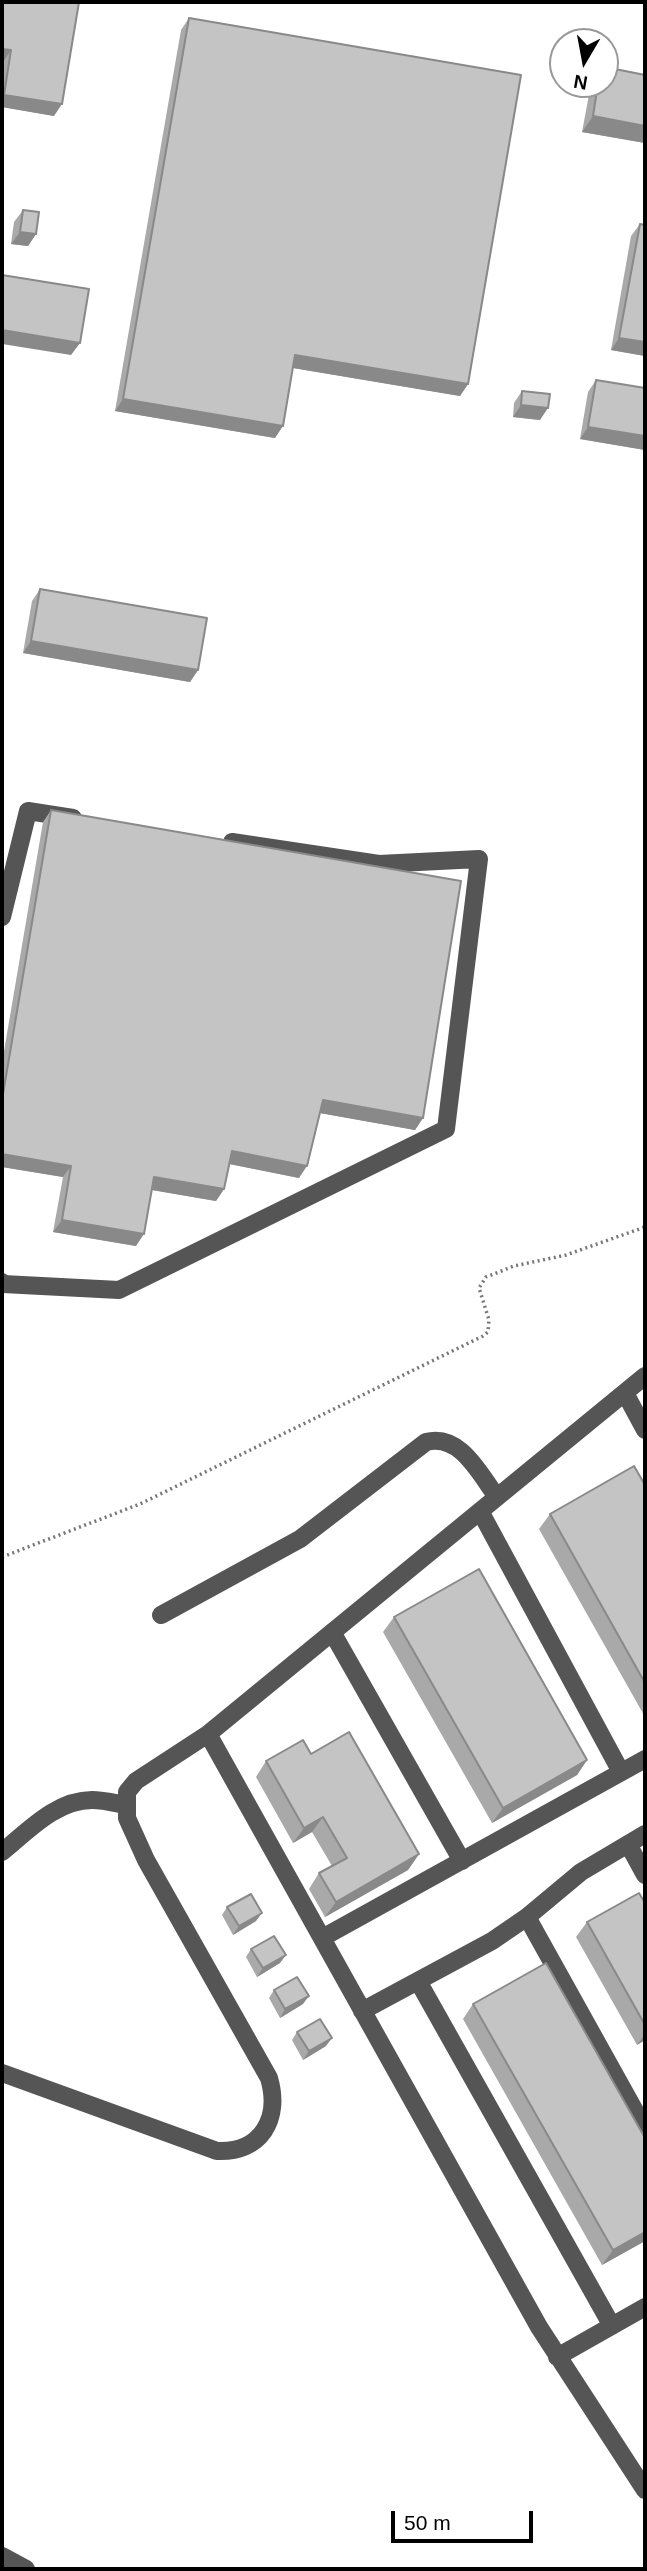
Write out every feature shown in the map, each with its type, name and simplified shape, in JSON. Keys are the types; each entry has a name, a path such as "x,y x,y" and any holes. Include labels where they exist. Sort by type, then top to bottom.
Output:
{"street":[{"path":"2,917 29,811 96,821"},
{"path":"2,1282 119,1290 446,1129 479,859 379,864 217,839"},
{"path":"2,2073 217,2151 232,2152 244,2148 263,2132 273,2107 269,2078 146,1860 127,1818 127,1792 136,1781 208,1734 645,1376"},
{"path":"625,1393 645,1430"},
{"path":"161,1615 300,1539 426,1442 435,1440 453,1444 497,1497"},
{"path":"480,1511 621,1772"},
{"path":"332,1632 462,1861"},
{"path":"208,1734 557,2357 645,2490"},
{"path":"322,1938 645,1759"},
{"path":"2,1852 57,1810 74,1803 92,1800 125,1805"},
{"path":"362,2011 492,1941 527,1917 581,1872 645,1834"},
{"path":"628,1844 645,1875"},
{"path":"527,1917 645,2129"},
{"path":"418,1981 612,2326"},
{"path":"557,2357 645,2307"},
{"path":"2,2556 26,2569"}],"path":[{"path":"2,1557 140,1504 483,1336 488,1332 489,1320 480,1288 486,1277 514,1266 566,1255 645,1227"}],"building":[{"path":"2,2 79,2 62,104 4,95 11,50 2,49"},
{"path":"189,18 521,75 468,384 295,355 283,426 123,399"},
{"path":"619,70 645,75 645,126 593,116 596,98 619,98"},
{"path":"23,210 39,212 36,234 20,232"},
{"path":"640,224 645,225 645,342 619,338"},
{"path":"2,275 89,289 80,343 2,330"},
{"path":"596,380 645,388 645,436 588,427"},
{"path":"522,391 550,394 548,408 521,405"},
{"path":"40,589 207,618 198,670 31,641"},
{"path":"51,810 461,881 423,1118 323,1100 307,1166 232,1151 224,1189 154,1177 144,1234 62,1220 71,1166 2,1154 2,1100"},
{"path":"634,1466 645,1485 645,1683 550,1514"},
{"path":"479,1569 587,1760 503,1808 394,1617"},
{"path":"349,1732 419,1854 336,1902 319,1873 347,1858 323,1817 304,1828 266,1761 303,1740 311,1754"},
{"path":"639,1893 645,1903 645,2025 587,1922"},
{"path":"251,1894 262,1913 239,1926 227,1907"},
{"path":"274,1936 286,1955 263,1968 251,1949"},
{"path":"546,1963 645,2138 645,2232 613,2250 473,2004"},
{"path":"297,1977 309,1996 285,2009 274,1990"},
{"path":"320,2019 332,2038 309,2051 297,2032"}]}
